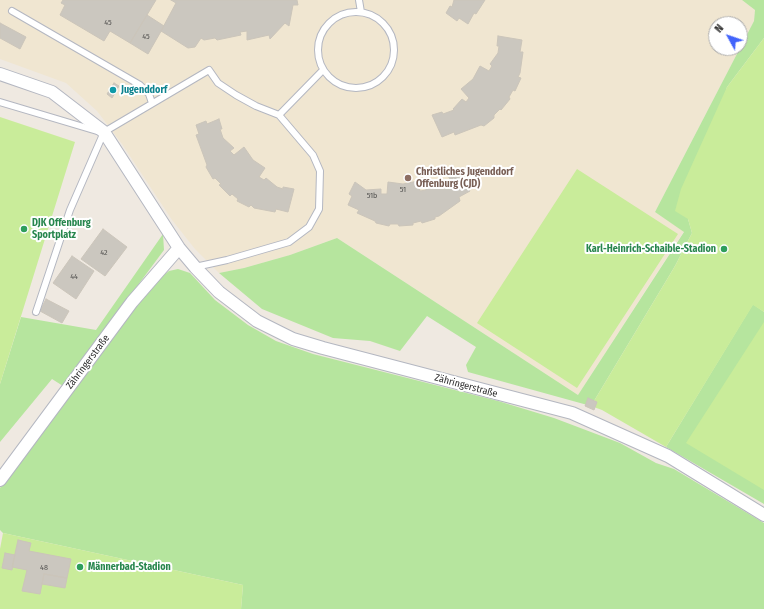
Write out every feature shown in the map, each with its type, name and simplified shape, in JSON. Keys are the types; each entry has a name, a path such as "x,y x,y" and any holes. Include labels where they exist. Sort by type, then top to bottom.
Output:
{"street":[{"name":"Zähringerstraße","path":"0,74 52,92 104,132 179,248 219,292 257,321 293,339 323,348 572,414 668,456 764,515"},
{"name":"Zähringerstraße","path":"0,480 132,302 179,248"}],"lane":[{"path":"359,0 361,12"},
{"path":"12,11 140,85 149,94 152,103"},
{"path":"349,12 361,12 370,14 385,24 391,33 395,54 387,73 380,80 361,88 350,88 339,84 323,70 319,58 318,46 324,29 338,16 349,12"},
{"path":"36,312 70,210 104,132 209,70 218,83 236,95 279,116 313,155 320,170 319,210 309,227 289,242 227,260 195,267"},
{"path":"279,116 323,70"},
{"path":"0,102 75,125 104,132"}],"shaded area":[{"name":"Christliches Jugenddorf Offenburg (CJD)","path":"0,0 742,0 755,10 754,21 748,32 748,16 708,16 708,56 736,56 655,212 684,231 578,395 337,238 290,255 244,268 219,273 195,249 172,220 122,144 97,111 66,83 0,59"}],"green space":[{"path":"742,0 764,0 764,38 727,87 688,219 692,233 675,266 591,406 468,372 466,365 476,347 427,316 400,351 370,341 333,338 262,309 219,273 244,268 290,255 337,238 578,395 684,232 655,212 736,56 748,56 748,33 754,21 755,10"},
{"name":"Karl-Heinrich-Schaible-Stadion","path":"764,38 764,312 753,305 666,447 602,410 591,406 675,266 692,233 688,219 675,211 681,189 727,87"},
{"name":"DJK Offenburg Sportplatz","path":"0,117 75,142 0,384"},
{"path":"577,169 678,234 577,388 477,323"},
{"path":"163,234 164,250 63,386 52,379 0,442 0,384 21,317 96,330"},
{"path":"178,269 190,273 215,300 248,325 276,341 313,354 498,401 554,418 620,443 656,463 674,469 764,523 764,609 241,609 243,585 3,533 0,530 0,488 135,308 159,279 169,271"},
{"path":"753,304 764,312 764,504 666,447"},
{"path":"764,322 764,490 686,443"},
{"name":"Männerbad-Stadion","path":"3,533 243,585 241,609 0,609 0,549"}],"building":[{"path":"63,0 156,0 130,43 110,31 104,41 60,15 65,5 61,3"},
{"path":"171,0 297,0 298,5 293,5 289,26 285,23 270,39 269,35 247,40 247,31 240,32 241,35 217,40 215,38 204,40 201,38 195,47 188,48 161,31 176,3"},
{"path":"454,0 485,0 476,14 474,13 468,24 459,18 457,21 446,13 450,6 452,7"},
{"path":"147,15 164,26 148,54 130,43"},
{"path":"0,23 26,37 20,49 0,38"},
{"path":"498,36 522,40 520,52 523,52 518,77 521,78 515,91 513,90 509,97 510,99 501,110 500,109 494,115 494,118 484,126 481,125 455,135 454,132 442,137 432,115 442,112 443,114 454,110 453,109 462,99 466,102 469,98 461,89 473,79 480,66 489,71 492,66 490,64 498,53"},
{"name":"Jugenddorf","path":"114,83 119,86 112,98 107,94"},
{"path":"219,119 223,138 234,148 230,151 234,155 244,147 253,160 265,168 259,177 264,180 266,178 277,187 283,189 283,187 294,189 288,212 276,209 275,212 254,208 251,205 249,207 237,201 238,199 232,194 230,196 219,185 221,184 215,178 213,179 206,167 207,165 196,135 199,134 196,125 206,121 207,124"},
{"path":"456,171 470,191 459,197 460,201 439,216 435,217 435,219 422,223 421,221 413,223 413,225 399,226 398,224 390,224 389,226 376,223 375,221 357,213 359,210 348,205 352,196 349,194 355,182 366,190 381,189 381,194 387,194 388,182 403,184 418,181 420,191 426,190 426,186 439,185 450,179 448,176"},
{"path":"103,229 127,247 105,276 81,259"},
{"path":"72,256 94,271 76,299 53,283"},
{"path":"46,299 69,311 62,323 40,311"},
{"path":"588,398 597,402 594,410 585,406"},
{"path":"18,540 31,543 29,551 71,559 67,578 44,574 40,594 22,591 27,570 12,567"},
{"path":"5,553 15,555 12,570 2,568"},
{"path":"44,574 67,578 65,588 42,584"}],"place":[{"name":"Jugenddorf","path":"113,90"},
{"name":"Christliches Jugenddorf Offenburg (CJD)","path":"408,178"},
{"name":"DJK Offenburg Sportplatz","path":"24,229"},
{"name":"Karl-Heinrich-Schaible-Stadion","path":"724,249"},
{"name":"Männerbad-Stadion","path":"80,567"}]}
